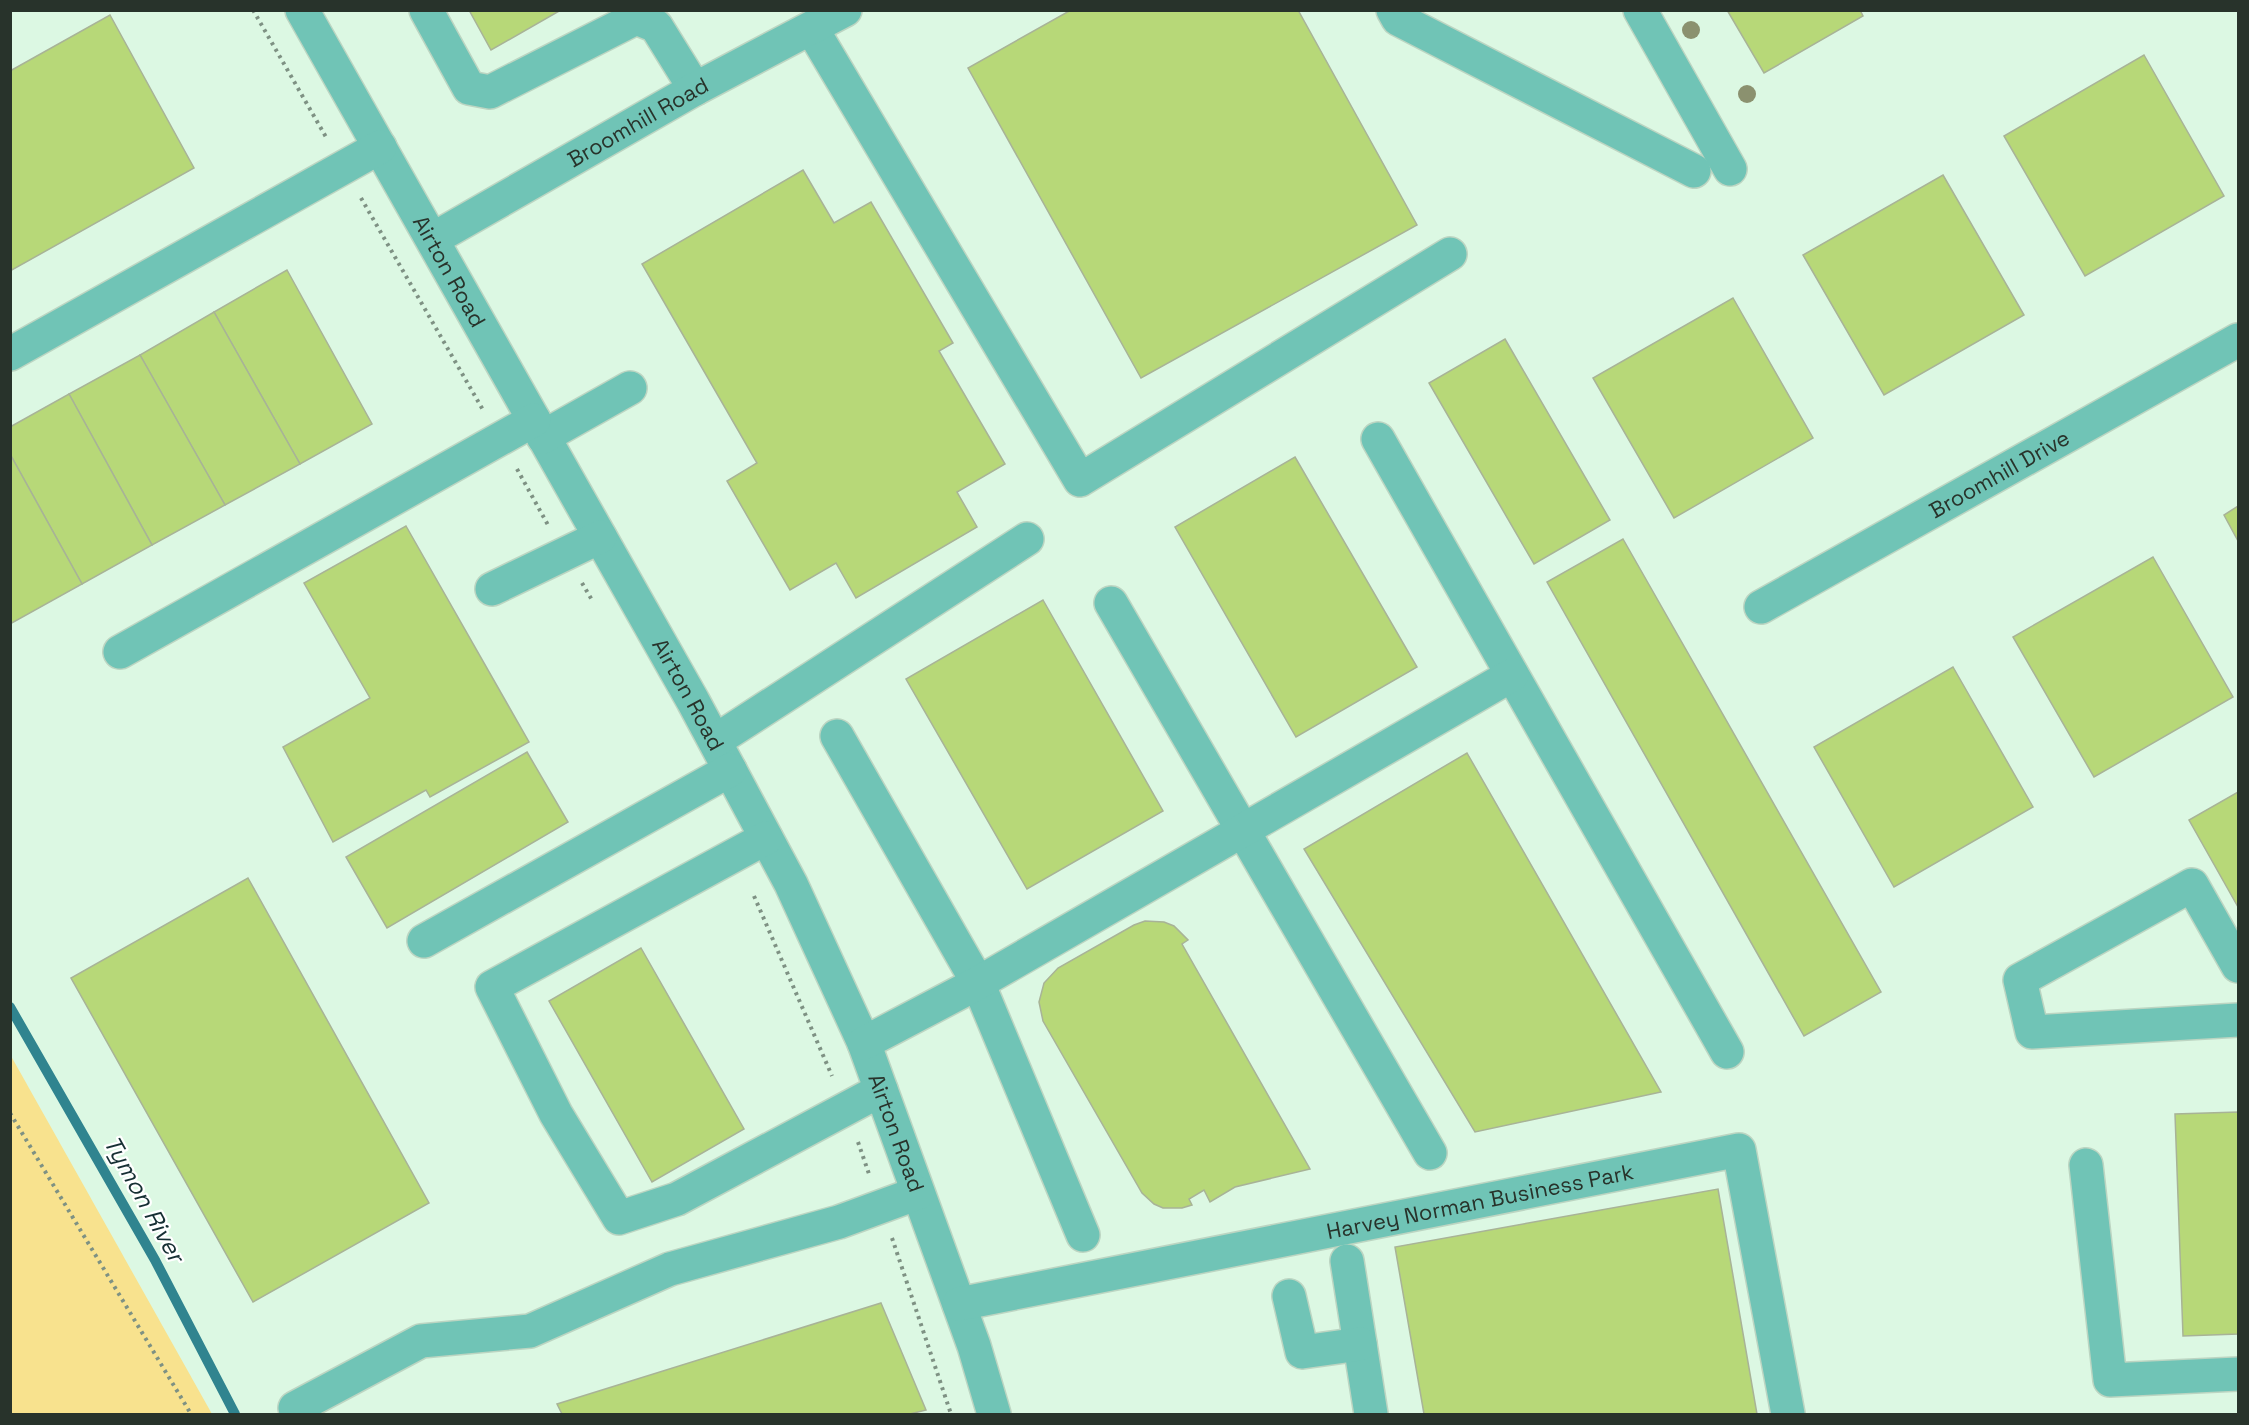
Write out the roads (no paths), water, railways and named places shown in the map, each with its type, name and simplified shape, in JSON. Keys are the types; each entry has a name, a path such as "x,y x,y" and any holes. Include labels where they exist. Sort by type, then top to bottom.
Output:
{"street":[{"name":"Airton Road","path":"302,10 434,239 715,741 791,884 864,1043 959,1304 994,1414"},
{"path":"426,10 469,88 490,92 636,18 656,26 695,89"},
{"name":"Broomhill Road","path":"434,239 695,89 845,10"},
{"path":"1393,10 1398,19 1694,171"},
{"path":"1640,10 1730,169"},
{"path":"812,29 1080,480 1450,254"},
{"path":"10,354 380,147"},
{"name":"Broomhill Drive","path":"1761,607 2238,340"},
{"path":"120,652 500,439 539,428 630,388"},
{"path":"1378,439 1727,1052"},
{"path":"492,589 600,537"},
{"path":"715,741 1027,539"},
{"path":"1111,603 1430,1153"},
{"path":"864,1043 978,983 1512,675"},
{"path":"837,736 978,983 1083,1235"},
{"path":"424,941 730,770"},
{"path":"766,838 492,987 556,1114 619,1218 677,1199 881,1090"},
{"path":"2238,966 2192,885 2020,980 2032,1032 2238,1020"},
{"name":"Harvey Norman Business Park","path":"959,1304 1739,1150 1788,1414"},
{"path":"2086,1165 2110,1380 2238,1374"},
{"path":"295,1408 421,1341 530,1331 670,1269 840,1222 918,1193"},
{"path":"1347,1261 1371,1414"},
{"path":"1289,1296 1302,1352 1360,1344"}],"waterway":[{"name":"Tymon River","path":"10,1007 155,1260 235,1414"}]}
